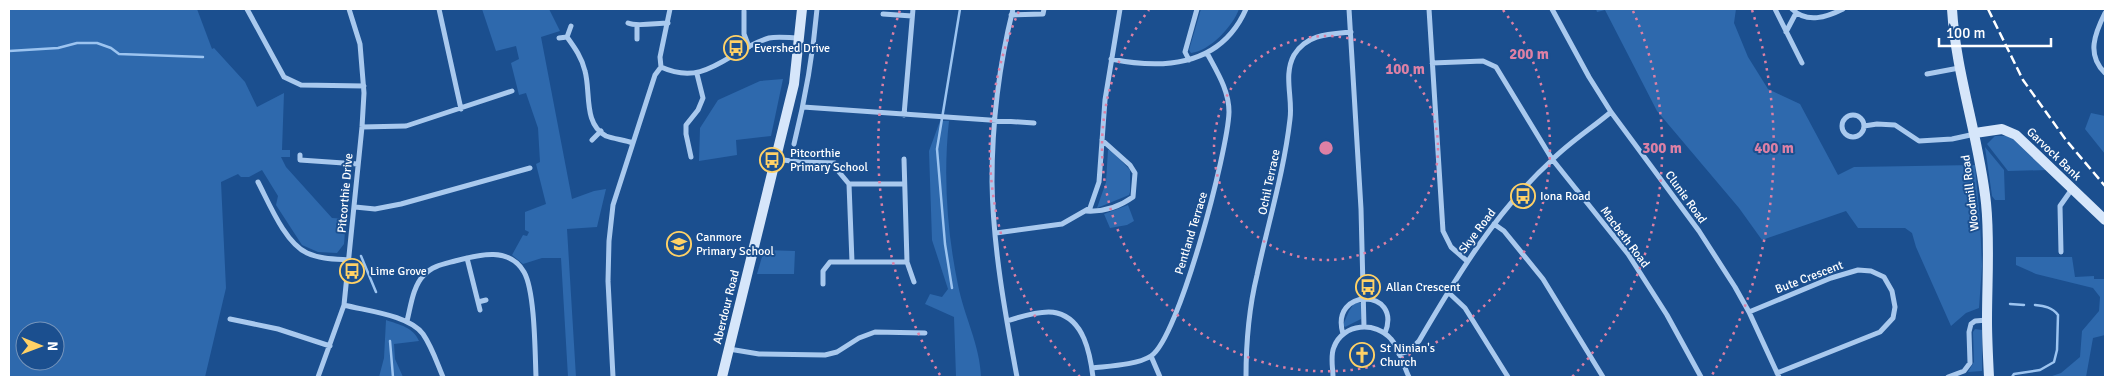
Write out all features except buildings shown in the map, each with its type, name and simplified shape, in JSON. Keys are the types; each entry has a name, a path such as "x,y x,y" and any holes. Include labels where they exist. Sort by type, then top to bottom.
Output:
{"street":[{"path":"247,9 284,77 291,82 301,85 364,86"},
{"name":"Pitcorthie Drive","path":"318,377 344,305 362,127 364,86 360,44 349,9"},
{"path":"439,9 461,109"},
{"path":"613,377 608,281 609,241 613,206 655,75 661,67 660,57 670,9"},
{"name":"Aberdour Road","path":"722,377 794,84 802,9"},
{"path":"794,144 804,107 814,48 816,9"},
{"path":"904,115 913,9"},
{"path":"1013,9 999,86 992,182 996,233 1007,320 1017,377"},
{"path":"1011,15 1042,14 1044,9"},
{"path":"996,233 1062,224 1090,208 1099,182 1111,59 1120,9"},
{"path":"1189,60 1185,52 1197,9"},
{"path":"1111,59 1134,64 1178,63 1189,60 1207,53 1230,34 1246,9"},
{"path":"1349,9 1360,182 1364,327"},
{"path":"1429,9 1443,231 1452,247 1467,261"},
{"name":"Clunie Road","path":"1552,9 1589,76 1612,112 1698,230 1749,312 1778,375"},
{"path":"1775,9 1802,63"},
{"path":"1786,32 1794,11 1820,18 1843,9"},
{"name":"Woodmill Road","path":"1952,9 1955,48 1975,134 1986,203 1989,377"},
{"path":"2100,9 2105,13 2095,32 2094,46 2097,65 2105,73"},
{"path":"744,11 744,34 749,47"},
{"path":"883,14 912,16"},
{"path":"628,23 637,25 668,23"},
{"path":"637,25 637,39"},
{"path":"567,37 571,26"},
{"name":"Ochil Terrace","path":"1246,377 1251,305 1286,152 1291,113 1288,70 1294,56 1302,45 1314,37 1351,32"},
{"path":"567,37 583,63 586,74 589,110 593,120 606,136 633,143"},
{"path":"559,38 567,37"},
{"path":"661,67 675,73 697,74 768,38 800,38"},
{"name":"Pentland Terrace","path":"1151,356 1167,337 1184,293 1214,193 1227,128 1229,113 1226,88 1207,53"},
{"name":"Macbeth Road","path":"1432,62 1483,61 1496,67 1552,159 1628,254 1667,315 1701,377"},
{"path":"1927,74 1959,68"},
{"path":"691,157 686,125 698,110 703,98 697,74"},
{"path":"362,127 406,126 512,91"},
{"path":"804,107 995,122 1034,123"},
{"name":"Skye Road","path":"1399,354 1409,351 1419,341 1467,261 1521,191 1552,159 1612,112"},
{"path":"1851,115 1861,118 1864,126 1860,135 1850,138 1844,134 1841,126 1846,117 1851,115"},
{"path":"1864,126 1877,124 1895,125 1919,141 1952,139 1975,134"},
{"name":"Garvock Bank","path":"1975,134 2002,129 2016,135 2105,220"},
{"path":"592,140 601,131"},
{"path":"1086,211 1100,211 1126,202 1133,197 1135,181 1132,169 1102,140"},
{"path":"776,159 835,163 839,172 849,184 852,262"},
{"path":"904,159 903,184 907,262 914,282"},
{"path":"300,160 358,164"},
{"path":"354,207 375,209 401,204 530,168"},
{"path":"258,182 289,239 305,252 324,258 349,260"},
{"path":"849,184 903,184"},
{"path":"2061,252 2060,206 2072,188"},
{"path":"1494,224 1504,231 1542,279 1603,377"},
{"path":"407,320 416,286 422,276 430,269 438,265 489,253 499,254 515,262 524,270 531,290 536,377"},
{"path":"467,258 480,310"},
{"path":"823,284 823,270 830,262 907,262"},
{"name":"Bute Crescent","path":"1749,312 1831,278 1858,270 1871,271 1884,277 1892,291 1896,308 1893,318 1880,332 1778,375"},
{"path":"1448,292 1465,308 1508,377"},
{"path":"1343,334 1340,320 1344,309 1351,302 1364,299 1372,299 1384,305 1389,316 1385,333"},
{"path":"478,302 486,300"},
{"path":"344,305 407,320 416,326 424,335 443,377"},
{"path":"1007,320 1030,315 1057,313 1074,323 1085,338 1093,377"},
{"path":"230,319 278,329 330,346"},
{"path":"1948,377 1964,371 1970,363 1969,332 1971,324 1975,321 1987,320"},
{"path":"1333,377 1334,347 1343,334 1364,327 1372,327 1385,333 1392,339 1409,377"},
{"path":"728,349 759,354 825,355 837,352 859,338 875,332 925,333"},
{"path":"1092,368 1125,364 1151,356 1160,377"}],"shaded area":[{"path":"9,9 197,9 212,49 214,48 245,82 257,107 284,93 282,150 290,150 290,157 281,157 286,167 332,218 346,219 344,244 337,253 318,252 302,245 276,205 278,196 262,170 249,177 241,177 238,174 221,182 226,288 205,377 9,377"},
{"path":"482,9 549,9 560,31 541,37 572,199 606,189 597,227 567,229 576,377 568,377 561,258 542,258 523,264 512,255 523,235 527,236 529,232 525,230 525,212 546,204 536,164 540,162 538,128 526,93 519,95 511,63 519,59 516,46 496,51"},
{"path":"1201,9 1239,9 1232,23 1220,37 1206,48 1191,53 1189,50"},
{"path":"1596,9 1736,9 1734,23 1748,57 1768,89 1800,104 1838,175 1854,167 1975,165 1982,266 1979,308 1966,313 1951,326 1916,247 1912,233 1905,228 1858,228 1846,211 1762,240 1739,208 1657,111 1605,10 1597,12"},
{"path":"783,79 771,136 736,140 737,155 699,161 700,128 718,100 760,81"},
{"path":"2091,113 2105,116 2105,154 2085,129"},
{"path":"940,121 949,121 946,183 951,245 961,297 978,353 981,377 956,377 954,317 925,304 930,294 942,297 948,289 932,240 929,151"},
{"path":"1995,136 2007,136 2014,139 2047,170 2008,171 1987,144"},
{"path":"1985,147 2004,170 2005,200 1995,200 1992,196"},
{"path":"1108,150 1111,150 1130,170 1130,192 1129,195 1097,208 1106,182"},
{"path":"1128,205 1134,221 1127,225 1110,228 1104,214"},
{"path":"764,250 795,251 794,274 757,274"},
{"path":"2016,257 2072,257 2075,277 2094,276 2094,279 2105,279 2105,335 2093,338 2086,377 2049,377 2061,373 2080,357 2082,331 2099,311 2100,297 2093,288 2036,274 2016,265"},
{"path":"1355,302 1361,303 1361,319 1345,327 1343,325"},
{"path":"386,320 410,330 419,341 394,344 395,359 403,377 379,377 384,358"},
{"path":"1975,329 1982,330 1982,371 1968,372 1974,362 1973,332"}],"waterway":[{"path":"952,288 945,244 937,149 960,9"},
{"path":"9,51 58,48 77,43 97,43 111,48 119,54 203,57"},
{"path":"361,256 376,292"},
{"path":"2010,304 2024,305"},
{"path":"2012,377 2014,374 2040,370 2054,362 2057,350 2058,315 2045,306 2035,305"},
{"path":"390,341 393,377"}],"railway":[{"path":"1988,9 2023,80 2066,140 2105,186"}],"place":[{"name":"Evershed Drive","path":"736,48"},
{"name":"Pitcorthie Primary School","path":"772,160"},
{"name":"Iona Road","path":"1523,196"},
{"name":"Canmore Primary School","path":"679,244"},
{"name":"Lime Grove","path":"352,271"},
{"name":"Allan Crescent","path":"1368,287"},
{"name":"St Ninian's Church","path":"1362,355"}]}
